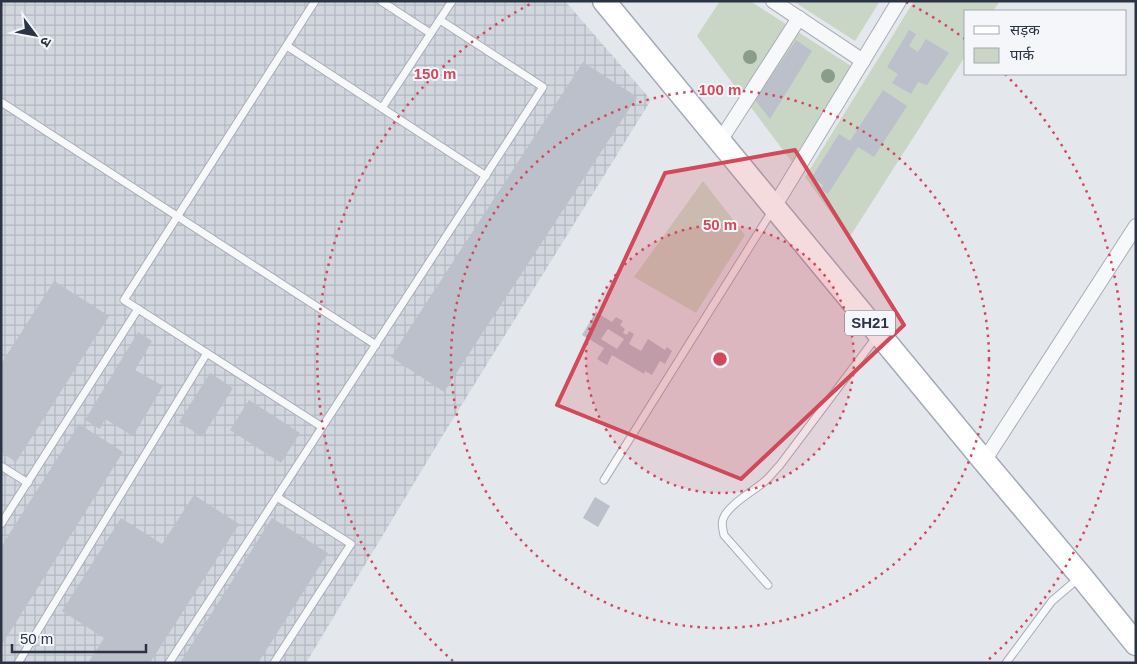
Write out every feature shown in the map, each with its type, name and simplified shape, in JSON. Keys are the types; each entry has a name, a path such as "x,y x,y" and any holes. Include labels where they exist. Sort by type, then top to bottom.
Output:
{"main road":[{"name":"SH21","path":"604,1 1136,644"}],"street":[{"path":"773,1 863,61"},
{"path":"774,207 899,1"},
{"path":"720,141 799,18"},
{"path":"984,461 1136,226"}],"lane":[{"path":"316,1 124,300 322,427"},
{"path":"381,1 430,34"},
{"path":"382,108 452,1"},
{"path":"169,663 543,87 440,20"},
{"path":"287,46 486,176"},
{"path":"1,102 376,345"},
{"path":"604,480 774,207"},
{"path":"1,524 138,309"},
{"path":"768,584 724,535 722,521 732,507 764,482 780,465 878,333"},
{"path":"18,663 207,353"},
{"path":"1,466 28,483"},
{"path":"274,663 351,544 277,497"},
{"path":"1006,663 1052,601 1081,576"}],"highlighted area":[{"path":"795,150 904,325 741,479 557,405 665,173"}],"shaded area":[{"path":"1,1 565,1 651,100 443,435 306,663 1,663"}],"green space":[{"path":"720,1 750,1 851,66 792,162 697,36"},
{"path":"793,1 880,1 855,41"},
{"path":"914,1 1000,1 994,10 964,10 964,58 849,238 805,177"},
{"path":"703,181 745,235 696,313 634,277"}],"building":[{"path":"909,30 916,34 909,46 918,52 926,39 949,53 927,85 918,82 911,94 892,83 898,74 887,67"},
{"path":"796,40 812,51 770,119 755,100"},
{"path":"583,62 637,97 444,392 391,357"},
{"path":"883,90 907,106 874,157 858,147 828,194 821,189 823,185 812,177 839,134 850,141"},
{"path":"54,281 109,316 16,462 1,452 1,364"},
{"path":"596,312 612,322 616,317 623,321 620,325 625,329 623,333 627,335 629,331 634,334 629,344 641,351 648,339 665,350 667,347 672,351 665,364 660,361 652,375 645,371 644,374 612,355 607,365 597,359 604,348 582,335","holes":["608,329 624,339 617,349 601,339"]},
{"path":"138,332 152,341 135,370 163,386 133,436 105,419 100,429 85,420"},
{"path":"210,373 233,388 202,437 179,422"},
{"path":"249,400 300,433 281,463 230,430"},
{"path":"79,424 123,452 1,646 1,547"},
{"path":"194,495 239,524 150,663 88,663 104,638 62,611 121,518 162,544"},
{"path":"595,497 610,506 598,527 583,518"},
{"path":"272,518 328,553 258,663 180,663"}]}
